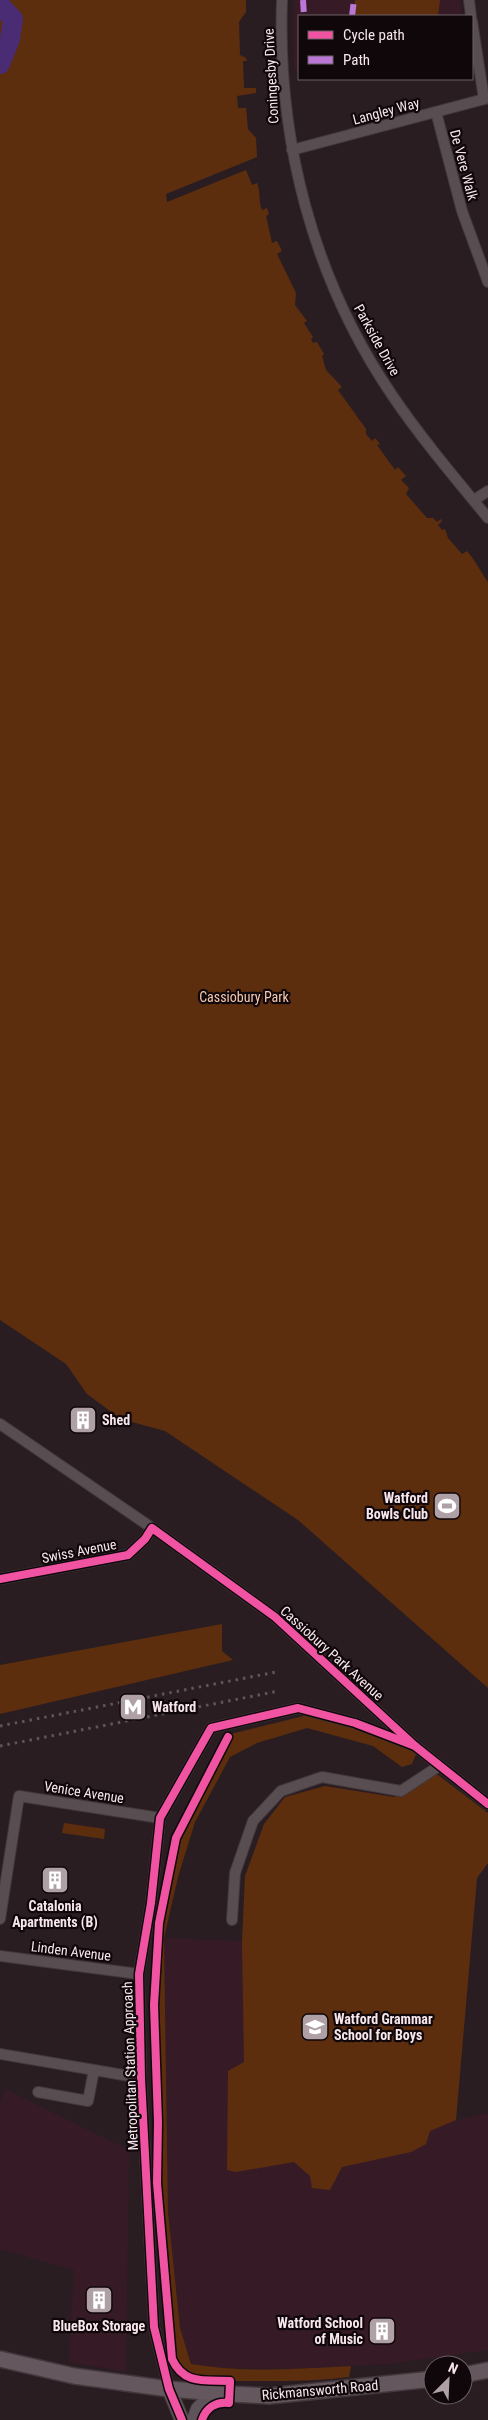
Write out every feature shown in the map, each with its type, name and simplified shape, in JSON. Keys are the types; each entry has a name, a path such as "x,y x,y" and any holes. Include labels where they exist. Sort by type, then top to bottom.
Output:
{"main road":[{"name":"Rickmansworth Road","path":"0,2359 74,2376 169,2389 269,2396 423,2379"},
{"path":"473,2373 488,2370"}],"street":[{"name":"Coningesby Drive","path":"282,0 283,83 287,126 292,150"},
{"path":"468,0 471,15"},
{"path":"473,26 486,99"},
{"name":"Langley Way","path":"292,150 486,99"},
{"name":"De Vere Walk","path":"436,112 462,211 488,282"},
{"name":"Parkside Drive","path":"292,150 304,206 316,242 354,330 392,395 488,518"},
{"path":"474,500 488,491"},
{"name":"Cassiobury Park Avenue","path":"0,1424 152,1528 275,1617 415,1746 488,1804"},
{"name":"Swiss Avenue","path":"0,1579 128,1555 145,1539 152,1528"},
{"name":"Metropolitan Station Approach","path":"169,2389 154,2327 141,2078 139,1974 151,1903 160,1818 211,1728 298,1708 355,1723 415,1746"},
{"path":"232,1920 235,1873 253,1821 281,1791 322,1777 401,1791 439,1766"},
{"name":"Venice Avenue","path":"0,1919 19,1796 160,1818"},
{"name":"Linden Avenue","path":"0,1956 139,1974"},
{"path":"0,2054 141,2078"},
{"path":"38,2092 88,2101 94,2070"},
{"path":"169,2389 182,2420"},
{"path":"194,2420 198,2409 214,2393"}],"shaded area":[{"path":"294,0 460,0 462,15 298,15 298,70 294,71"},
{"name":"Watford Grammar School for Boys","path":"428,1774 488,1813 488,1863 477,1878 456,2120 488,2113 488,2350 452,2355 423,2355 423,2359 388,2364 298,2369 212,2368 192,2364 180,2328 168,2212 164,1938 242,1941 245,1876 264,1824 285,1797 325,1786 394,1797"},
{"path":"5,2089 129,2150 126,2372 69,2362 74,2270 0,2249 0,2102"}],"green space":[{"name":"Cassiobury Park","path":"0,0 246,0 246,12 239,22 240,55 246,58 247,61 243,61 244,88 256,88 256,93 237,96 238,108 246,108 248,129 256,138 257,157 166,194 167,202 246,170 252,185 257,183 262,210 267,208 269,214 266,216 272,243 277,241 282,251 277,254 296,293 295,305 307,321 304,323 313,337 311,339 313,343 317,342 324,354 322,356 326,370 342,387 338,390 366,429 366,434 372,441 375,438 380,444 377,445 395,470 398,467 406,476 401,480 409,488 406,494 427,518 433,518 437,522 441,519 442,521 438,525 442,530 445,529 448,538 462,554 467,551 488,582 488,1688 298,1520 165,1431 121,1419 87,1394 66,1364 0,1320"},
{"path":"355,0 440,0 438,15 353,15"},
{"path":"222,1624 222,1651 233,1660 0,1714 0,1665"},
{"path":"308,1715 355,1726 410,1745 416,1754 412,1764 402,1767 373,1746 307,1728 257,1743 230,1757 195,1822 178,1877 164,1938 168,2212 180,2328 191,2364 231,2369 351,2366 349,2377 334,2379 229,2381 229,2377 189,2375 178,2364 166,2319 160,2254 152,2001 157,1918 174,1836 227,1735"},
{"path":"434,1772 488,1813 488,1863 477,1878 456,2120 430,2131 426,2144 411,2152 342,2167 330,2190 312,2188 310,2176 294,2162 236,2172 227,2170 228,2071 244,2062 242,1941 245,1876 264,1824 285,1797 325,1786 394,1797"},
{"path":"64,1823 105,1829 104,1839 62,1833"}],"waterway":[{"path":"0,5 13,19 10,39 0,64"}],"railway":[{"path":"0,1726 276,1672"},
{"path":"0,1746 279,1691"}],"marked path":[{"path":"303,0 304,15"},
{"path":"352,15 354,0"}],"cycle path":[{"path":"0,1579 128,1555 145,1539 152,1528 275,1617 415,1746 488,1804"},
{"path":"182,2420 169,2389 154,2327 141,2078 139,1974 151,1903 160,1818 211,1728 298,1708 355,1723 415,1746"},
{"path":"202,2420 212,2406 220,2403 229,2403 230,2381 203,2380 189,2377 182,2373 172,2359 157,2183 158,2122 154,2005 159,1923 176,1838 228,1737"}],"place":[{"name":"Shed","path":"83,1420"},
{"name":"Watford Bowls Club","path":"447,1506"},
{"name":"Watford","path":"133,1707"},
{"name":"Catalonia Apartments (B)","path":"55,1880"},
{"name":"Watford Grammar School for Boys","path":"315,2027"},
{"name":"BlueBox Storage","path":"99,2300"},
{"name":"Watford School of Music","path":"382,2331"}]}
